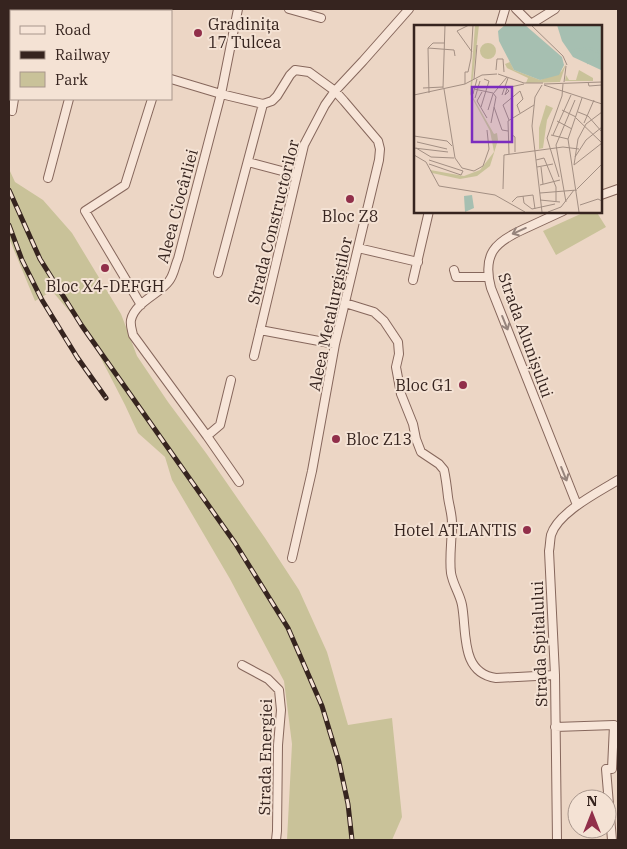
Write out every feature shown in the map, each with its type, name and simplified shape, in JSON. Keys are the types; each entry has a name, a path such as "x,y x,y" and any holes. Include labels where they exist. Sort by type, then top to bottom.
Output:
{"street":[{"name":"Aleea Ciocârliei","path":"238,9 221,94 187,224 170,280 159,291 148,298 131,318 133,335 208,436 239,482"},
{"path":"289,9 321,18"},
{"name":"Strada Constructorilor","path":"254,356 304,145 325,105 335,92 409,9"},
{"path":"500,25 505,9"},
{"path":"516,9 532,25 554,9"},
{"path":"172,79 263,104 272,101 277,96 295,70 309,72 335,92"},
{"name":"Aleea Metalurgiștilor","path":"292,558 312,471 335,344 379,160 380,149 378,141 335,92"},
{"path":"12,111 14,100"},
{"path":"48,178 69,100"},
{"path":"141,305 85,211 125,185 152,100"},
{"path":"218,273 263,104"},
{"path":"248,162 297,175"},
{"path":"602,195 618,188"},
{"path":"413,280 429,212"},
{"name":"Strada Alunișului","path":"561,212 509,236 493,249 489,257 488,277 577,505"},
{"path":"358,248 418,262"},
{"path":"454,270 456,277 488,277"},
{"path":"345,303 374,312 384,321 398,342 399,354 396,367 401,394 413,424 416,439 421,452 439,464 444,470 452,521 451,571 454,585 462,604 466,646 472,662 480,673 488,677 554,675"},
{"path":"260,330 335,344"},
{"path":"208,436 220,425 231,380"},
{"name":"Strada Spitalului","path":"557,840 556,727 549,551 551,535 561,519 577,505 618,480"},
{"name":"Strada Energiei","path":"242,665 268,678 279,690 281,710 278,746 276,840"},
{"path":"556,727 616,726 612,769 606,769 612,840"}],"green space":[{"path":"9,169 15,182 43,200 72,233 121,314 137,356 265,538 299,590 327,652 348,725 392,718 402,817 392,840 287,840 292,744 284,681 230,579 172,480 165,457 138,433 91,339 52,291 35,301 9,238"},
{"path":"585,212 597,212 606,227 556,255 543,231"}],"railway":[{"path":"9,190 40,259 82,326 235,543 288,628 322,706 339,762 348,804 352,840"},
{"path":"9,225 22,260 42,300 77,357 106,398"}],"place":[{"name":"Gradinița 17 Tulcea","path":"198,33"},
{"name":"Bloc Z8","path":"350,199"},
{"name":"Bloc X4-DEFGH","path":"105,268"},
{"name":"Bloc G1","path":"463,385"},
{"name":"Bloc Z13","path":"336,439"},
{"name":"Hotel ATLANTIS","path":"527,530"}]}
